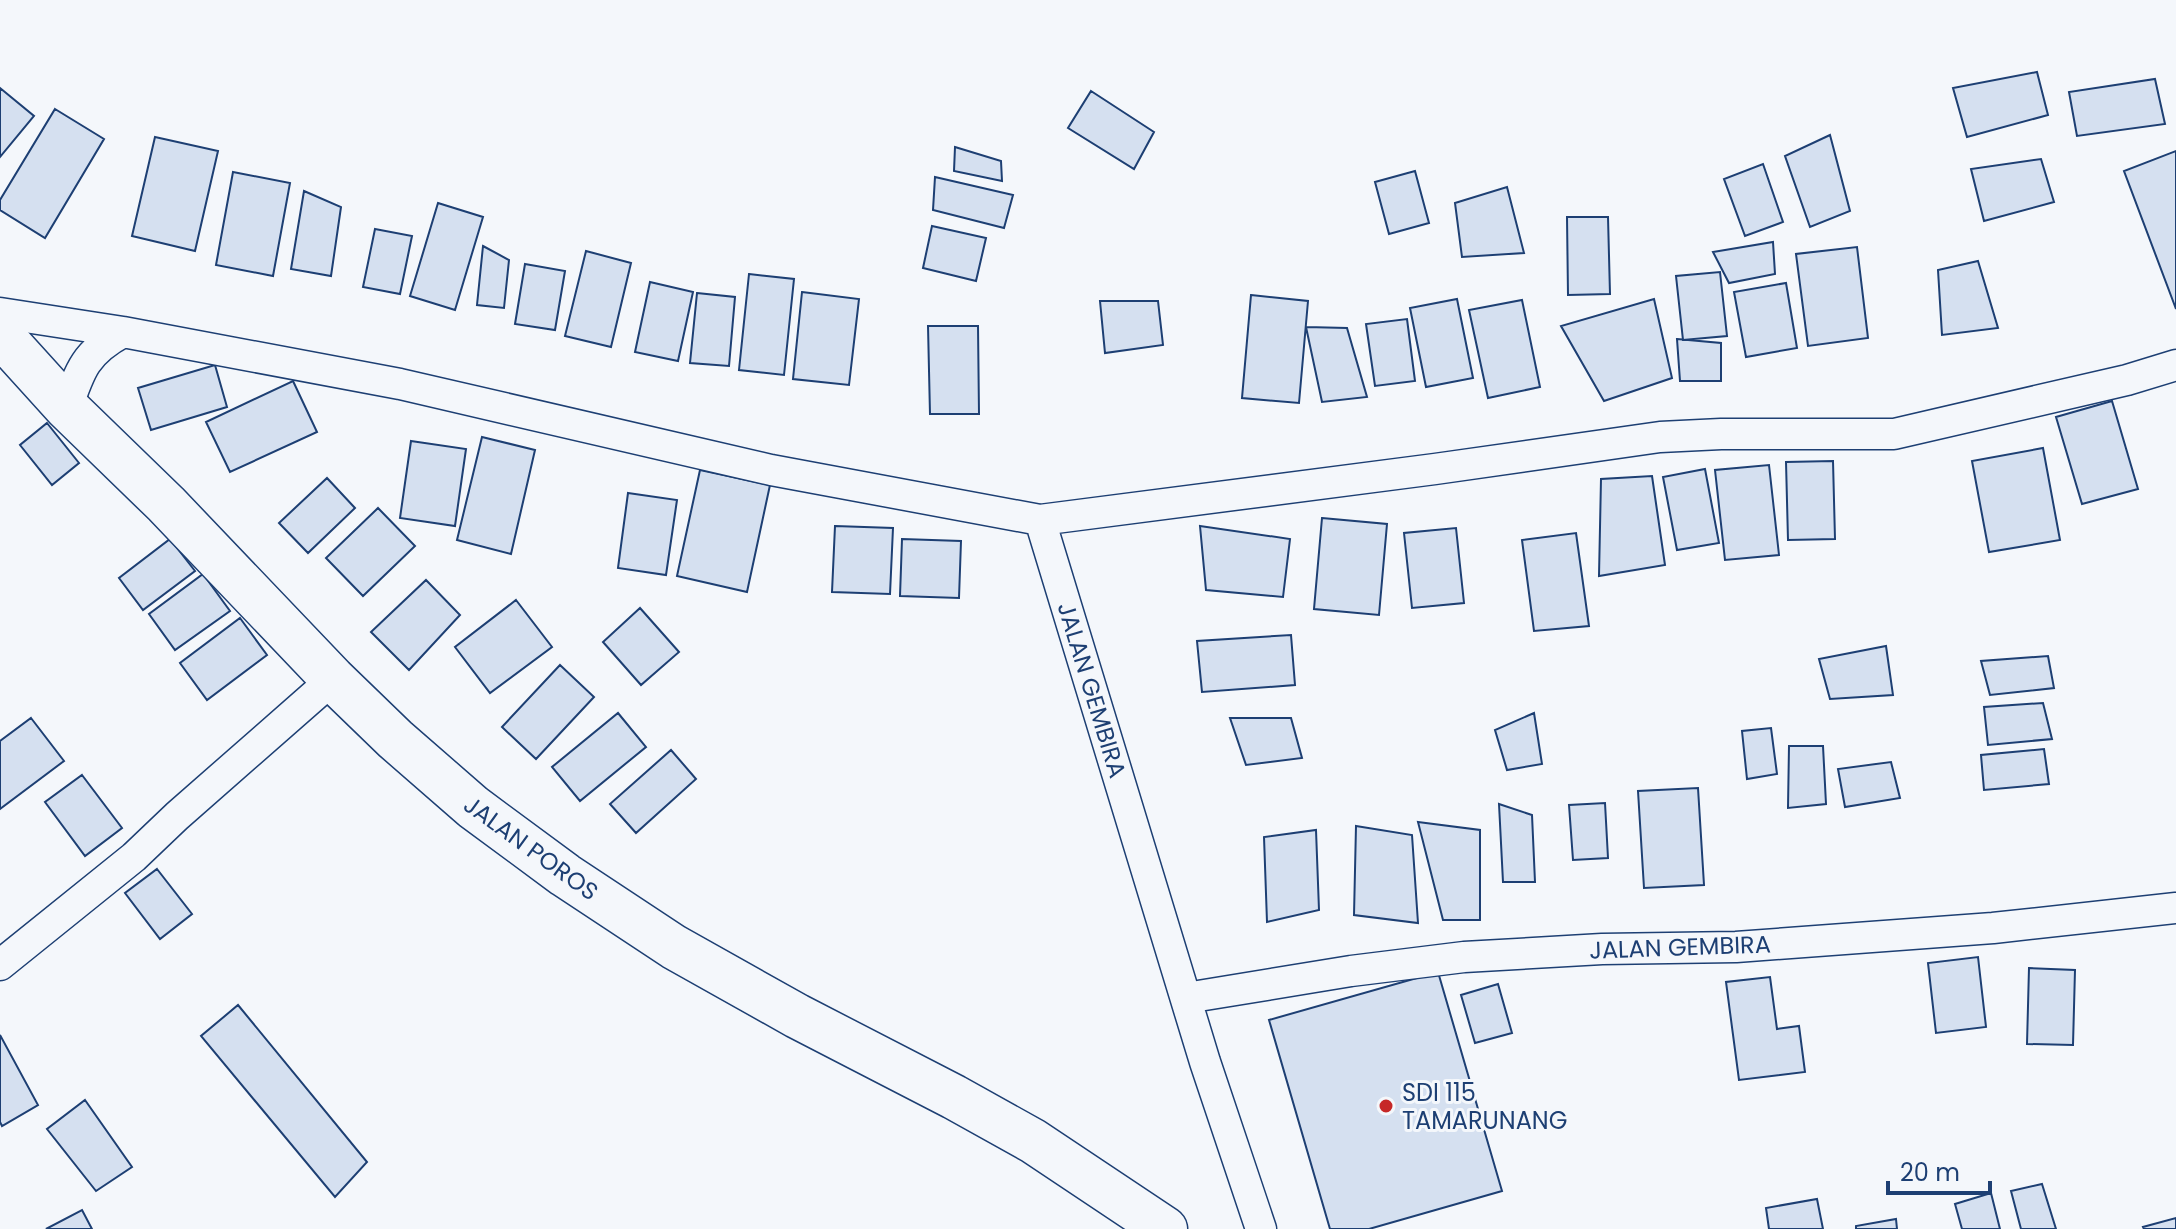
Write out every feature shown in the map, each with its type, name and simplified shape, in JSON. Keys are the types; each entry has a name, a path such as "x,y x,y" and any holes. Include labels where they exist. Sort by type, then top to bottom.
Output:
{"main road":[{"name":"JALAN POROS","path":"0,334 67,408 166,504 333,679 395,739 473,807 565,875 674,947 1033,1141 1165,1229"}],"street":[{"path":"0,313 123,332 400,384 771,470 1040,520 1660,437 1894,434 2127,380 2176,365"},
{"path":"67,408 85,362 103,343 123,332"},
{"name":"JALAN GEMBIRA","path":"1040,520 1186,998 1261,1229"},
{"path":"0,965 134,857 333,679"},
{"name":"JALAN GEMBIRA","path":"1186,998 1351,971 1464,957 1602,949 1751,946 1993,928 2176,908"}],"building":[{"path":"2037,72 2048,115 1967,137 1953,88"},
{"path":"2155,79 2165,124 2077,136 2069,92"},
{"path":"0,88 34,116 0,157"},
{"path":"1091,91 1154,132 1134,169 1068,128"},
{"path":"55,109 104,139 45,238 0,210 0,200"},
{"path":"1830,135 1850,211 1810,227 1785,156"},
{"path":"155,137 218,151 195,251 132,236"},
{"path":"955,147 1001,161 1002,181 954,171"},
{"path":"2176,151 2176,309 2124,171"},
{"path":"2041,159 2054,202 1984,221 1971,169"},
{"path":"1763,164 1783,222 1745,236 1724,179"},
{"path":"1415,171 1429,223 1389,234 1375,182"},
{"path":"233,172 290,183 273,276 216,265"},
{"path":"935,177 1013,195 1004,228 933,210"},
{"path":"1507,187 1524,253 1462,257 1455,203"},
{"path":"304,191 341,207 331,276 291,269"},
{"path":"438,203 483,217 455,310 410,296"},
{"path":"1567,217 1608,217 1610,294 1568,295"},
{"path":"932,226 986,238 976,281 923,268"},
{"path":"375,229 412,236 400,294 363,287"},
{"path":"1773,242 1775,274 1729,283 1713,252"},
{"path":"483,246 509,260 504,308 477,305"},
{"path":"1857,247 1868,338 1808,346 1796,254"},
{"path":"586,251 631,263 611,347 565,336"},
{"path":"1978,261 1998,328 1942,335 1938,270"},
{"path":"525,264 565,271 555,330 515,324"},
{"path":"1720,272 1727,336 1683,340 1676,276"},
{"path":"749,274 794,279 784,375 739,370"},
{"path":"650,282 693,292 678,361 635,352"},
{"path":"1786,283 1797,348 1746,357 1734,292"},
{"path":"802,292 859,299 849,385 793,379"},
{"path":"697,293 735,297 729,366 690,363"},
{"path":"1251,295 1308,301 1299,403 1242,398"},
{"path":"1457,299 1473,378 1426,387 1410,308"},
{"path":"1654,299 1672,378 1604,401 1561,326"},
{"path":"1522,300 1540,387 1488,398 1469,310"},
{"path":"1100,301 1158,301 1163,345 1105,353"},
{"path":"1407,319 1415,381 1375,386 1366,324"},
{"path":"928,326 978,326 979,414 930,414"},
{"path":"1306,327 1347,328 1367,397 1322,402"},
{"path":"1677,339 1721,343 1721,381 1680,381"},
{"path":"215,365 227,407 151,430 138,388"},
{"path":"293,381 317,432 230,472 206,422"},
{"path":"2112,401 2138,489 2082,504 2056,417"},
{"path":"47,423 79,463 52,485 20,445"},
{"path":"482,437 535,450 511,554 457,540"},
{"path":"411,441 466,449 455,526 400,518"},
{"path":"2043,448 2060,540 1989,552 1972,461"},
{"path":"1833,461 1835,539 1788,540 1786,462"},
{"path":"1769,465 1779,555 1725,560 1715,470"},
{"path":"1705,469 1719,543 1677,550 1663,477"},
{"path":"700,470 770,485 747,592 677,576"},
{"path":"1652,476 1665,565 1599,576 1601,479"},
{"path":"327,478 355,508 308,553 279,523"},
{"path":"628,493 677,500 666,575 618,568"},
{"path":"378,508 415,546 363,596 326,558"},
{"path":"1322,518 1387,524 1379,615 1314,609"},
{"path":"835,526 893,528 890,594 832,592"},
{"path":"1200,526 1290,539 1283,597 1206,590"},
{"path":"1456,528 1464,603 1412,608 1404,533"},
{"path":"1576,533 1589,626 1534,631 1522,540"},
{"path":"170,539 195,571 143,610 119,578"},
{"path":"902,539 961,541 959,598 900,596"},
{"path":"203,574 230,611 175,650 149,614"},
{"path":"426,580 460,615 409,670 371,632"},
{"path":"516,600 552,647 490,693 455,647"},
{"path":"640,608 679,652 641,685 603,642"},
{"path":"240,618 267,655 207,700 180,663"},
{"path":"1291,635 1295,685 1202,692 1197,641"},
{"path":"1886,646 1893,695 1830,699 1819,659"},
{"path":"2048,656 2054,688 1990,695 1981,661"},
{"path":"560,665 594,697 536,759 502,727"},
{"path":"2043,703 2052,739 1988,745 1984,707"},
{"path":"618,713 646,747 580,801 552,767"},
{"path":"1534,713 1542,764 1507,770 1495,730"},
{"path":"31,718 64,761 0,809 0,741"},
{"path":"1230,718 1291,718 1302,758 1246,765"},
{"path":"1771,728 1777,774 1747,779 1742,731"},
{"path":"1789,746 1823,746 1826,804 1788,808"},
{"path":"2044,749 2049,784 1984,790 1981,755"},
{"path":"671,750 696,779 636,833 610,804"},
{"path":"1891,762 1900,798 1845,807 1838,769"},
{"path":"82,775 122,828 85,856 45,802"},
{"path":"1698,788 1704,885 1644,888 1638,791"},
{"path":"1605,803 1608,858 1573,860 1569,805"},
{"path":"1499,804 1532,815 1535,882 1503,882"},
{"path":"1418,822 1480,830 1480,920 1443,920"},
{"path":"1356,826 1412,835 1418,923 1354,915"},
{"path":"1316,830 1319,910 1267,922 1264,837"},
{"path":"157,869 192,914 160,939 125,893"},
{"path":"1978,957 1986,1027 1936,1033 1928,963"},
{"path":"2029,968 2075,970 2073,1045 2027,1044"},
{"name":"SDI 115 TAMARUNANG","path":"1438,972 1502,1191 1369,1229 1330,1229 1269,1020"},
{"path":"1770,977 1777,1029 1799,1026 1805,1072 1739,1080 1726,982"},
{"path":"1498,984 1512,1033 1475,1043 1461,995"},
{"path":"238,1005 367,1162 335,1197 201,1036"},
{"path":"0,1035 38,1105 2,1126 0,1122"},
{"path":"85,1100 132,1167 96,1191 47,1129"},
{"path":"2042,1184 2056,1229 2021,1229 2011,1191"},
{"path":"1991,1193 2000,1229 1962,1229 1955,1204"},
{"path":"1817,1199 1823,1229 1769,1229 1766,1208"},
{"path":"82,1210 92,1229 46,1229"},
{"path":"2176,1218 2176,1229 2143,1227"},
{"path":"1896,1219 1897,1229 1856,1229 1856,1226"}],"place":[{"name":"SDI 115 TAMARUNANG","path":"1386,1106"}]}
